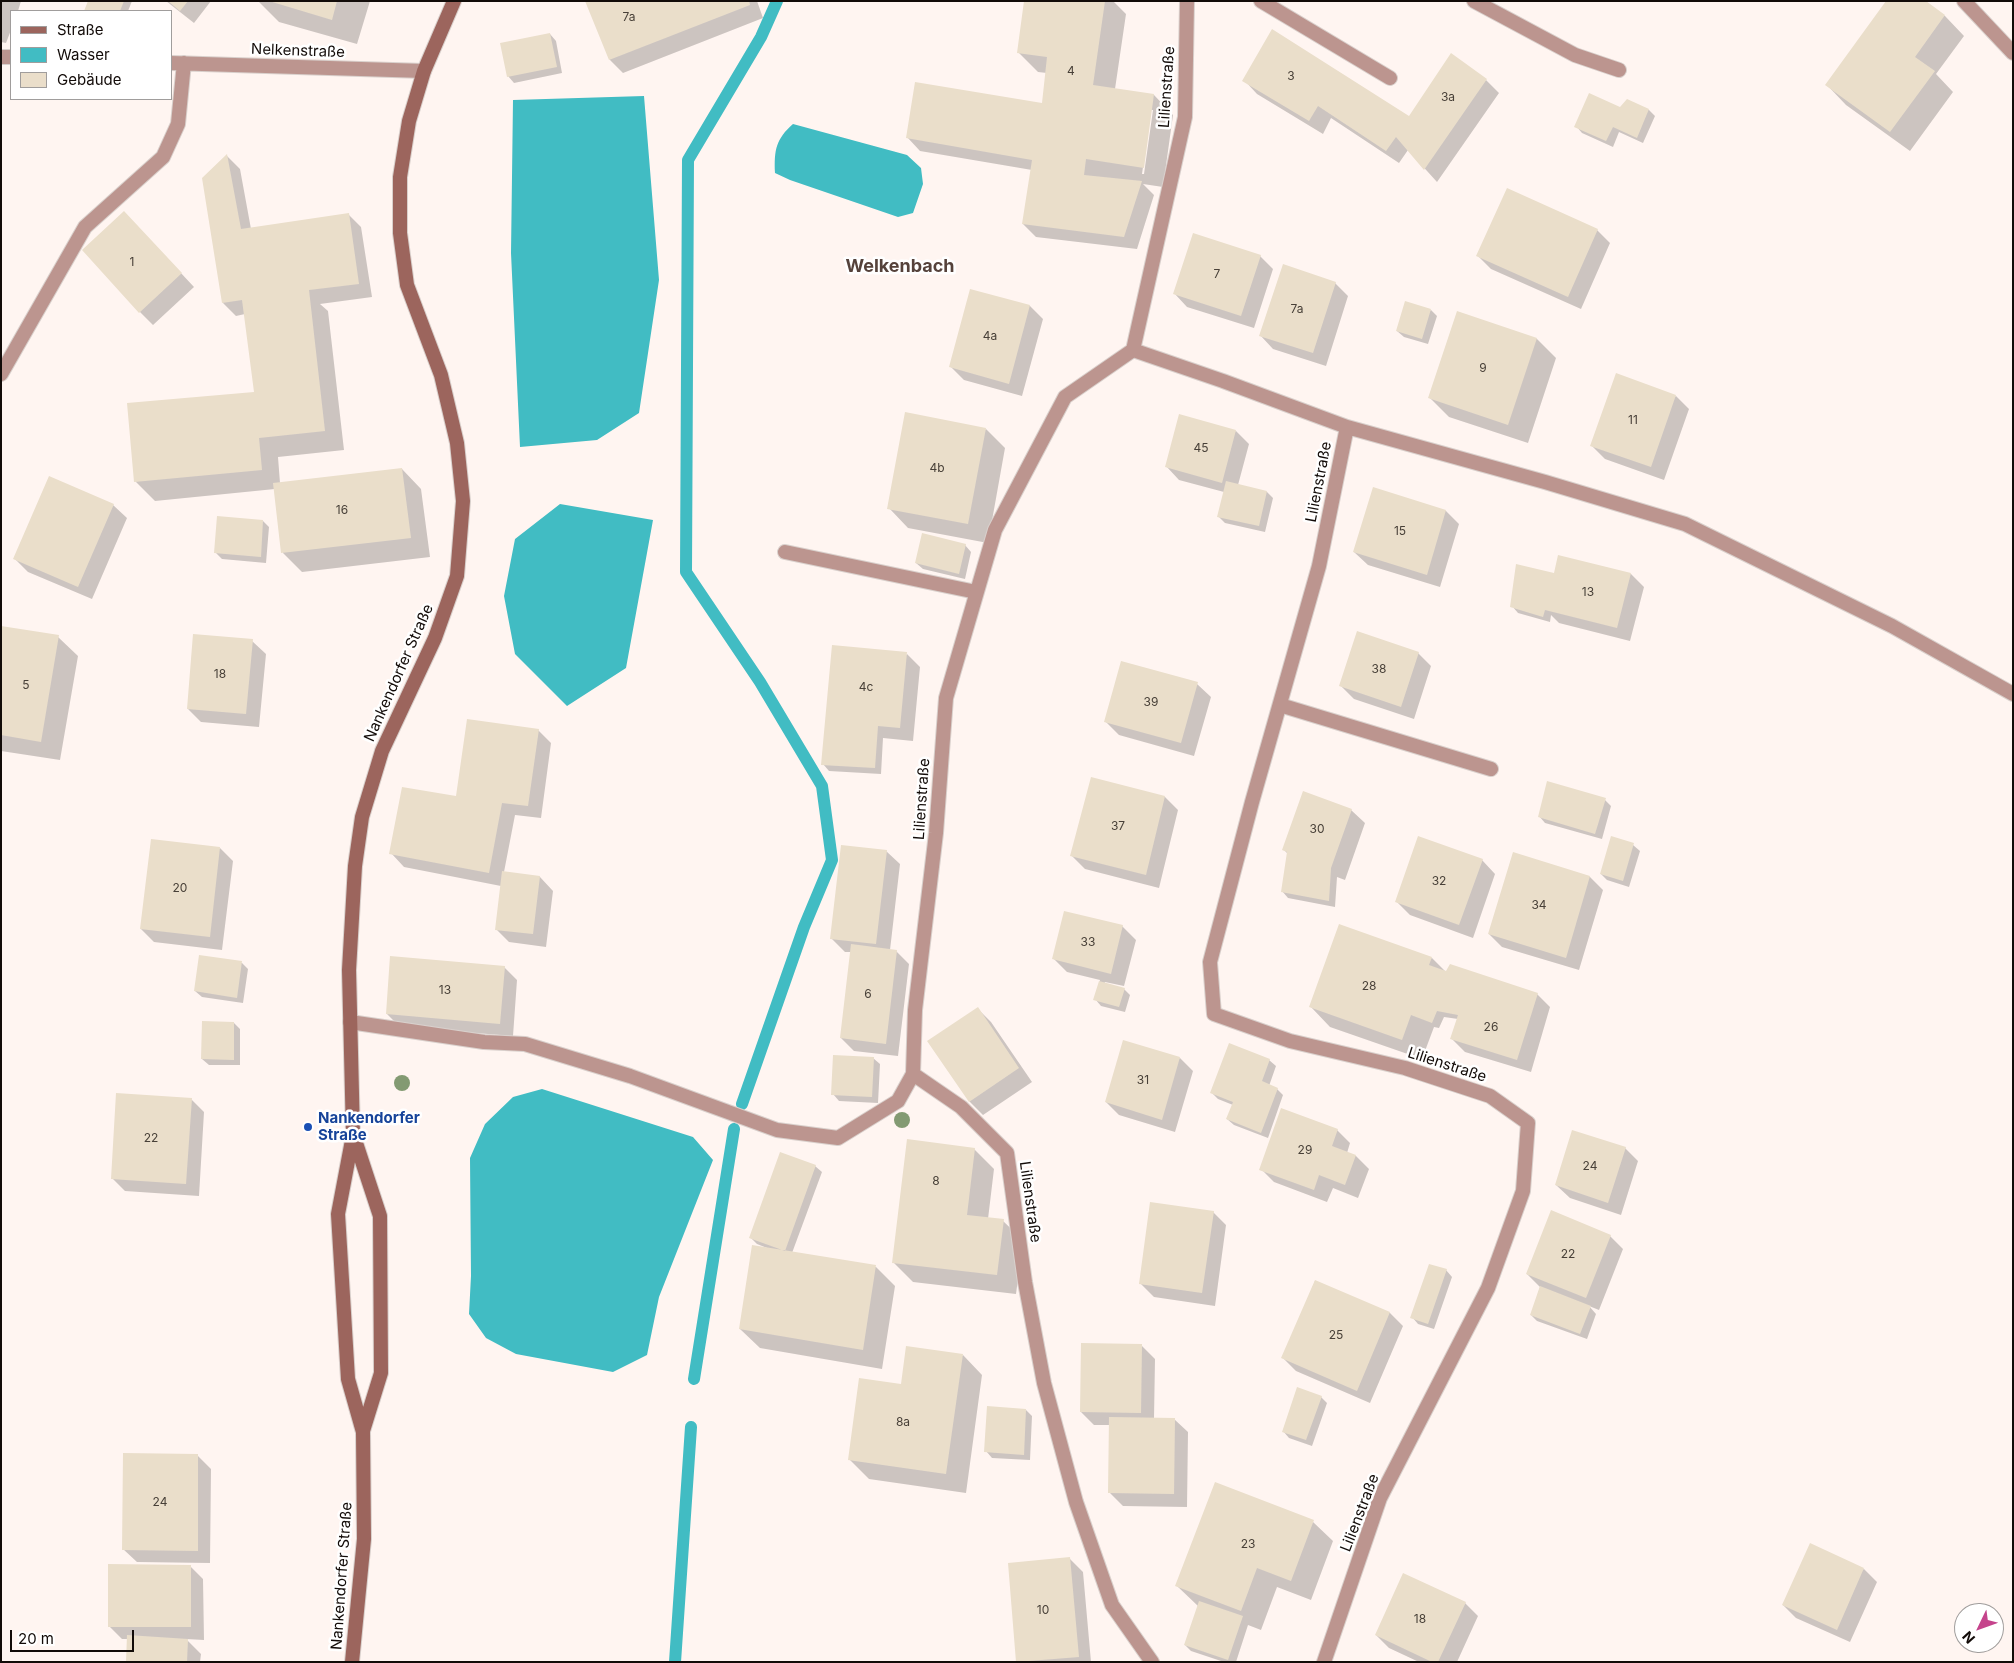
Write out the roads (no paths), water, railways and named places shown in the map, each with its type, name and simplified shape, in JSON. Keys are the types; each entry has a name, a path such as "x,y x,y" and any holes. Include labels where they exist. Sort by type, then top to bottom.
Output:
{"main road":[{"name":"Nankendorfer Straße","path":"352,1662 364,1539 363,1432 348,1379 338,1214 353,1135 349,970 354,866 362,817 385,743 435,638 457,576 463,501 457,443 441,375 407,285 400,234 400,177 409,121 424,71 454,1"},
{"name":"Nankendorfer Straße","path":"353,1135 380,1216 381,1373 363,1432"}],"street":[{"name":"Lilienstraße","path":"1152,1662 1112,1605 1076,1502 1044,1383 1025,1282 1007,1153 961,1107 913,1074 915,1010 936,833 946,698 994,530 1065,397 1133,350 1185,117 1187,1"},
{"path":"1261,1 1268,7 1390,78"},
{"path":"1474,1 1576,56 1620,70"},
{"path":"1964,1 2013,53"},
{"name":"Nelkenstraße","path":"178,63 424,71"},
{"path":"1,374 86,227 163,157 178,124 178,63"},
{"name":"Lilienstraße","path":"1133,350 1347,427 1319,566 1210,962 1214,1014 1290,1041 1405,1068 1490,1096 1528,1123 1523,1190 1488,1288 1380,1498 1324,1662"},
{"path":"1347,427 1685,524 1892,626 2013,694"},
{"path":"785,552 976,592"},
{"path":"1280,705 1491,769"},
{"path":"350,1022 484,1042 525,1044 630,1076 777,1130 838,1138 898,1101 913,1074"}],"water":[{"path":"644,96 659,280 639,413 597,440 520,447 511,253 513,100"},
{"path":"793,124 907,155 921,168 923,184 913,213 898,217 790,180 775,173 777,146 787,129"},
{"path":"560,504 653,520 626,668 567,706 515,654 504,596 515,539"},
{"path":"542,1089 693,1137 713,1160 659,1297 647,1355 613,1372 516,1354 486,1338 469,1314 471,1276 470,1158 485,1124 513,1097"}],"waterway":[{"path":"742,1104 804,927 832,860 822,786 760,682 686,572 688,160 761,37 777,1"},
{"path":"694,1379 734,1129"},
{"path":"675,1662 691,1427"}],"place":[{"name":"Nankendorfer Straße","path":"308,1127"}],"district":[{"name":"Welkenbach","path":"900,267"}]}
